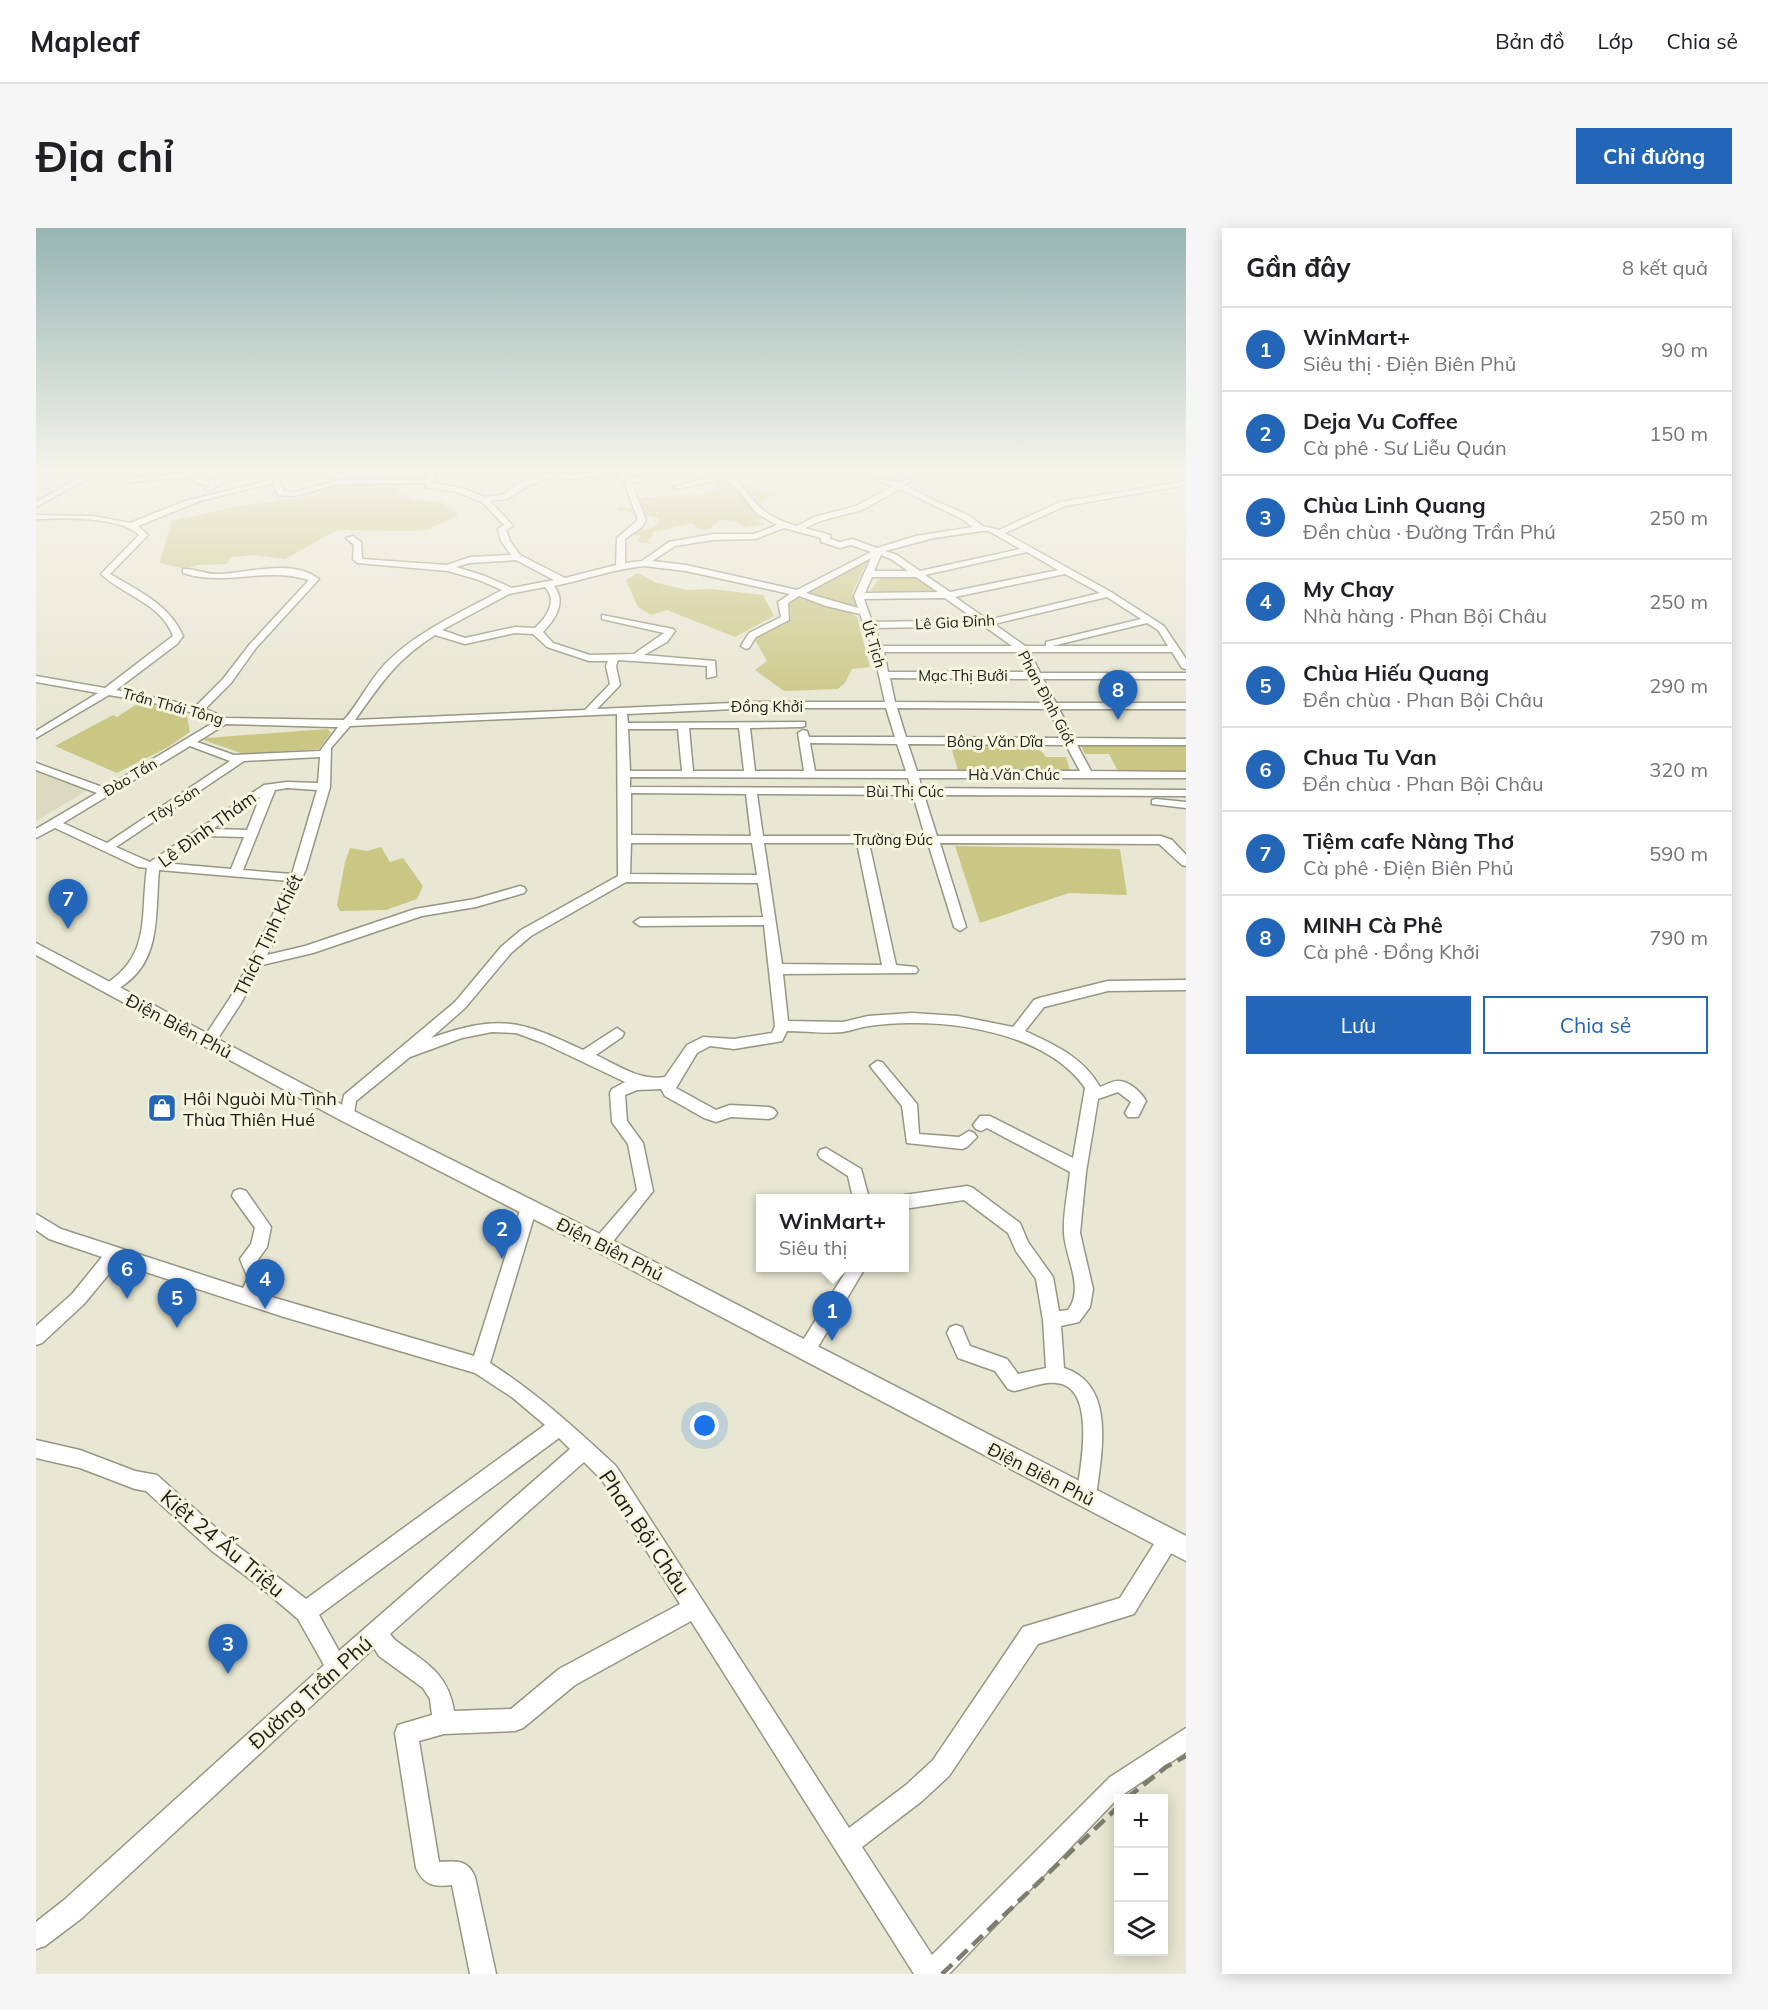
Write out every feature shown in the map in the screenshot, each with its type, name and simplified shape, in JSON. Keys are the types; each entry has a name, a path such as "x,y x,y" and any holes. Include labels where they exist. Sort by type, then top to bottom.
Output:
{"main road":[{"name":"Điện Biên Phủ","path":"36,948 348,1116 601,1244 1177,1544"}],"street":[{"path":"36,735 93,702 107,689 134,674 174,642 178,636 176,628 164,614 105,574 129,550"},
{"path":"358,550 357,559 360,561 449,568 483,578 511,591"},
{"path":"509,550 514,558"},
{"path":"620,567 621,550"},
{"path":"644,563 662,550"},
{"path":"870,574 919,574 1024,550"},
{"path":"1027,550 1108,594 1161,628 1186,666"},
{"path":"746,646 752,635 786,618 783,602 878,551"},
{"name":"Út Tịch","path":"878,551 859,596 878,649 891,707 960,927"},
{"name":"Phan Đình Giót","path":"878,551 897,559 1024,650 1087,775"},
{"path":"449,568 452,564 462,561 514,558 563,581"},
{"path":"188,742 230,758 325,754 326,748 348,723 388,667 412,645 434,631 492,598 511,591 547,585 620,567 644,563 686,568 798,593 829,604 864,612"},
{"path":"186,571 202,577 225,578 271,571 315,579 253,646 227,681 198,710"},
{"path":"859,596 950,596 1065,571"},
{"path":"537,632 556,607 557,598 554,589 547,585"},
{"name":"Lê Gia Đỉnh","path":"870,624 986,623 1108,594"},
{"path":"605,617 670,631 667,638 643,650 637,657"},
{"path":"1024,650 1148,620"},
{"path":"434,631 465,641 515,630 537,632 550,645 589,658 637,657 712,663 711,676"},
{"path":"878,649 1175,649"},
{"path":"589,711 615,685 611,666 614,658"},
{"name":"Mạc Thị Bưởi","path":"884,675 1186,676"},
{"name":"Trần Thái Tông","path":"36,679 107,689 198,710 224,721 348,723"},
{"name":"Đồng Khởi","path":"348,723 589,711 798,706 1052,704 1186,706"},
{"path":"798,706 810,774"},
{"path":"622,710 625,774 623,790 624,878"},
{"name":"Đào Tấn","path":"36,834 224,721"},
{"path":"744,724 750,774"},
{"path":"623,726 801,724"},
{"path":"683,725 688,774"},
{"name":"Bông Văn Dĩa","path":"804,740 1186,742"},
{"name":"Thích Tịnh Khiết","path":"208,1042 236,1000 257,962 296,878 324,787 325,754"},
{"name":"Tây Sơn","path":"107,848 230,768 241,758"},
{"path":"36,766 105,792"},
{"name":"Hà Văn Chúc","path":"625,774 1186,775"},
{"name":"Lê Đình Thám","path":"109,988 130,973 140,959 146,944 153,866 270,787 287,785 324,787"},
{"path":"235,874 270,787"},
{"name":"Bùi Thị Cúc","path":"623,790 1186,793"},
{"path":"751,791 770,921 782,1026 777,1037 734,1044 708,1041 692,1049 670,1082 668,1089 716,1116 730,1111 769,1113"},
{"path":"1116,792 1131,799 1186,805"},
{"path":"55,823 142,864 296,878"},
{"path":"201,832 251,834"},
{"name":"Trường Đúc","path":"625,839 1161,840 1168,843 1186,862"},
{"path":"862,839 890,970"},
{"path":"348,1116 349,1099 460,1005 506,950 526,933 624,878 764,879"},
{"path":"257,962 308,950 420,912 476,903 520,890"},
{"path":"640,922 770,921"},
{"path":"776,969 911,970"},
{"path":"1016,1033 1039,1003 1108,986 1186,985"},
{"path":"782,1026 843,1027 868,1021 912,1018 958,1021 1016,1033 1049,1048 1082,1070 1102,1077 1114,1086 1131,1093 1138,1101 1133,1113"},
{"path":"405,1053 460,1033 492,1027 517,1028 548,1039 639,1082"},
{"path":"583,1057 617,1033"},
{"path":"877,1066 909,1104 912,1139 962,1143 969,1137"},
{"path":"1052,1320 1073,1317 1081,1307 1084,1289 1072,1233 1079,1169 1094,1087 1082,1070"},
{"path":"601,1244 645,1191 637,1150 620,1122 617,1093 626,1086 639,1082 670,1082"},
{"path":"1092,1095 1114,1086"},
{"path":"981,1125 985,1120 1079,1169"},
{"path":"826,1154 855,1173 860,1194"},
{"path":"909,1201 967,1193 1014,1228 1022,1246 1044,1277 1052,1320 1056,1374"},
{"path":"240,1196 263,1227 259,1247 248,1258 257,1278 247,1297"},
{"path":"480,1366 529,1207"},
{"name":"Phan Bội Châu","path":"36,1221 55,1234 115,1254 247,1297 480,1366 520,1392 585,1448 609,1473 930,1974"},
{"path":"36,1337 78,1299 115,1254"},
{"path":"806,1352 855,1272"},
{"path":"956,1333 964,1352 1001,1365 1014,1383 1056,1374 1069,1375 1083,1388 1095,1426 1086,1497"},
{"path":"305,1612 560,1426"},
{"name":"Đường Trần Phú","path":"36,1937 73,1909 337,1666 585,1448"},
{"name":"Kiệt 24 Ấu Triệu","path":"36,1449 80,1459 135,1480 150,1482 219,1544 265,1578 305,1612 337,1666"},
{"path":"847,1844 914,1793 941,1768 1031,1635 1127,1606 1177,1544"},
{"path":"483,1974 463,1877 457,1872 435,1875 428,1868 406,1733 444,1723 515,1719 567,1677 695,1607"},
{"path":"376,1633 387,1648 431,1680 437,1688 444,1723"},
{"path":"930,1974 1118,1785 1186,1739"}],"shaded area":[{"path":"163,550 300,550 285,559 254,555 231,557 227,564 197,565 186,569 160,563"},
{"path":"868,560 852,593 856,607 849,608 808,595 805,591"},
{"path":"638,573 657,583 687,590 711,589 763,595 774,616 735,637 667,610 651,615 638,607 626,580"},
{"path":"885,577 921,578 934,590 929,593 870,591 878,580"},
{"path":"798,598 848,612 857,617 870,667 852,669 845,683 838,689 784,691 755,670 767,661 754,638 790,620 791,614 787,603"},
{"path":"140,702 187,716 190,732 168,747 117,773 55,746 113,715 117,717"},
{"path":"328,729 331,733 319,749 244,754 203,740 206,738"},
{"path":"950,744 1037,746 1046,757 1066,757 1070,770 958,770"},
{"path":"1186,745 1186,772 1119,773 1109,754 1085,754 1081,746"},
{"path":"36,769 89,789 36,821"},
{"path":"955,846 1120,849 1127,895 1069,893 980,923"},
{"path":"381,847 390,862 403,858 423,886 417,899 386,910 340,911 337,905 350,848 367,851"}],"railway":[{"path":"1132,1794 1166,1767 1186,1756"},
{"path":"942,1974 1114,1811"}],"place":[{"name":"MINH Cà Phê","path":"1118,720"},
{"name":"Tiệm cafe Nàng Thơ","path":"68,929"},
{"name":"Hôi Nguòi Mù Tình Thùa Thiên Hué","path":"162,1108"},
{"name":"Deja Vu Coffee","path":"502,1259"},
{"name":"Chua Tu Van","path":"127,1299"},
{"name":"My Chay","path":"265,1309"},
{"name":"Chùa Hiếu Quang","path":"177,1328"},
{"name":"WinMart+","path":"832,1341"},
{"name":"Chùa Linh Quang","path":"228,1674"}]}
